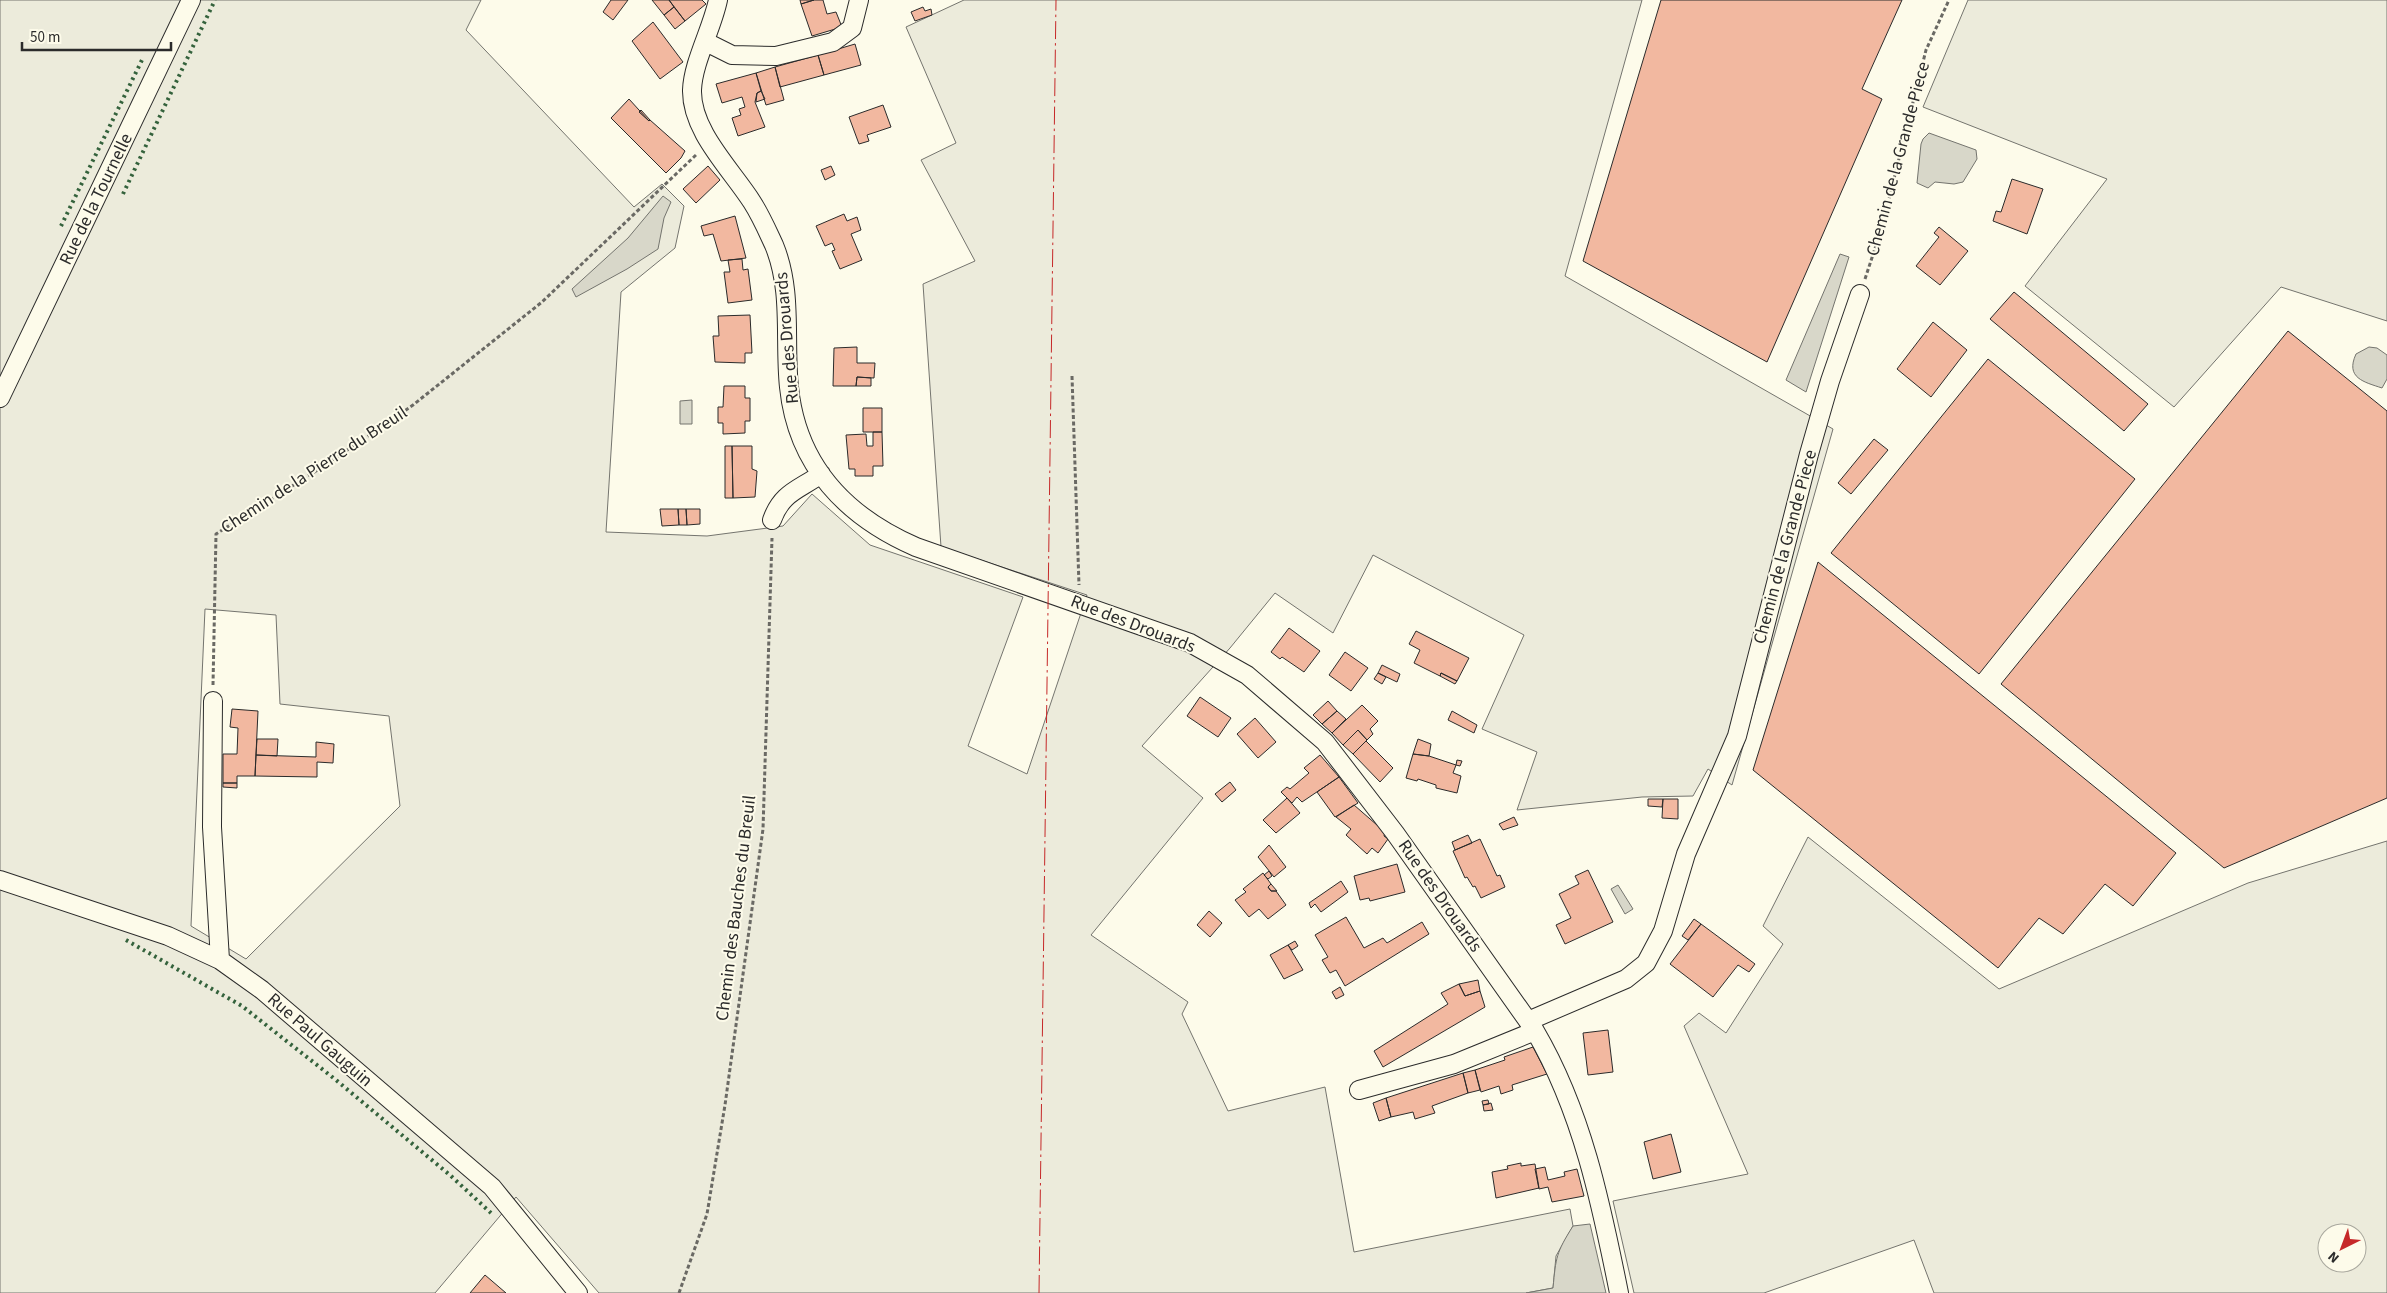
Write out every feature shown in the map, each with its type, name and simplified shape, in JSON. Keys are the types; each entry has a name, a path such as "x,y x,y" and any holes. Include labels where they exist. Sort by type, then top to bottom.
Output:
{"street":[{"name":"Rue de la Tournelle","path":"0,398 191,0"},
{"name":"Rue des Drouards","path":"718,0 692,91 694,108 700,128 752,202 765,225 776,252 786,296 789,387 795,418 802,441 821,474 846,504 866,521 888,535 916,547 1190,643 1247,675 1325,742 1395,833 1531,1026 1549,1055 1567,1096 1585,1151 1602,1209 1619,1293"},
{"path":"706,42 732,55 776,56 832,42 852,28 859,0"},
{"name":"Chemin de la Grande Piece","path":"1359,1090 1454,1064 1626,980 1646,963 1663,931 1686,854 1737,736 1812,444 1830,381 1860,294"},
{"path":"772,520 776,508 784,497 821,474"},
{"path":"213,701 212,827 220,960"},
{"name":"Rue Paul Gauguin","path":"0,880 168,936 220,960 262,990 492,1187 578,1293"}],"path":[{"name":"Chemin de la Grande Piece","path":"1860,294 1882,228 1926,50 1949,0"},
{"name":"Chemin de la Pierre du Breuil","path":"213,701 216,534 328,464 413,405 542,302 709,143"},
{"path":"1072,376 1079,576 1078,603"},
{"name":"Chemin des Bauches du Breuil","path":"679,1293 707,1214 727,1096 763,829 772,520"}],"shaded area":[{"path":"0,0 481,0 466,30 634,207 662,184 684,206 675,248 621,292 606,532 707,536 783,526 812,494 870,545 1023,597 968,746 1027,774 1087,595 941,547 923,284 975,261 921,160 956,143 906,27 964,0 1642,0 1565,276 1833,429 1732,785 1708,769 1693,796 1642,797 1517,810 1537,752 1482,729 1524,635 1373,555 1333,633 1275,593 1230,648 1142,746 1203,798 1091,935 1188,1002 1182,1014 1228,1111 1325,1087 1354,1252 1570,1209 1573,1226 1556,1256 1553,1288 1526,1293 599,1293 516,1197 435,1293 0,1293","holes":["205,609 276,615 280,704 389,716 400,806 246,959 191,926"]},
{"path":"1968,0 2387,0 2387,321 2281,287 2174,407 2025,286 2107,179 1923,107"},
{"path":"1929,133 1976,150 1977,159 1963,182 1954,184 1935,182 1928,188 1917,183 1921,144"},
{"path":"663,196 671,202 664,218 658,249 627,269 576,297 572,289 628,238"},
{"path":"1840,254 1849,257 1806,392 1786,380"},
{"path":"2369,347 2377,348 2387,355 2387,379 2382,388 2358,378 2353,369 2356,354"},
{"path":"692,400 692,424 680,424 680,401"},
{"path":"1808,837 1999,989 2248,883 2387,841 2387,1293 1934,1293 1914,1240 1764,1293 1634,1293 1613,1201 1748,1174 1684,1026 1699,1013 1726,1033 1783,944 1763,926"},
{"path":"1618,885 1633,909 1625,914 1611,889"},
{"path":"1590,1224 1606,1293 1526,1293 1553,1288 1558,1256 1567,1235 1573,1226"}],"building":[{"path":"611,0 628,0 613,20 603,12"},
{"path":"652,0 669,0 674,7 664,15"},
{"path":"669,0 702,0 706,4 685,21"},
{"path":"800,0 814,0 801,4"},
{"path":"814,0 823,0 827,14 836,12 842,27 812,36 801,4"},
{"path":"1661,0 1902,0 1862,89 1882,99 1767,362 1583,261"},
{"path":"674,7 685,21 675,29 664,15"},
{"path":"923,7 925,11 931,9 932,15 915,21 911,12"},
{"path":"653,22 683,62 660,79 632,41"},
{"path":"855,44 861,65 824,75 818,55"},
{"path":"818,55 824,75 780,87 775,67"},
{"path":"775,67 784,100 766,105 756,73"},
{"path":"756,73 761,91 757,93 755,102 765,127 738,136 732,118 741,115 739,109 745,107 742,97 722,103 716,84"},
{"path":"761,91 765,99 756,102 757,93"},
{"path":"629,99 649,121 685,151 681,158 666,173 611,118"},
{"path":"883,105 891,127 867,135 869,141 859,144 849,117"},
{"path":"641,110 650,120 649,121 639,112"},
{"path":"708,166 720,180 696,203 683,189"},
{"path":"831,166 835,175 825,180 821,170"},
{"path":"2012,179 2043,189 2027,234 1993,221 1996,211 2001,212"},
{"path":"844,214 847,221 857,217 861,230 851,234 862,260 840,269 832,251 835,250 832,243 825,246 816,226"},
{"path":"735,216 746,258 721,261 713,234 704,236 701,226"},
{"path":"1939,227 1968,251 1940,285 1916,266 1939,237 1934,233"},
{"path":"742,259 743,270 748,269 752,300 728,303 724,272 730,272 728,260"},
{"path":"2014,292 2148,404 2124,431 1990,319"},
{"path":"750,315 752,353 745,353 745,363 715,362 713,336 719,336 718,316"},
{"path":"1933,322 1967,350 1931,397 1897,369"},
{"path":"2288,331 2387,411 2387,798 2224,868 2001,684"},
{"path":"857,347 857,363 875,363 874,378 857,377 856,386 833,386 834,348"},
{"path":"1988,359 2135,479 1979,674 1831,553"},
{"path":"857,377 871,378 871,386 856,386"},
{"path":"724,386 745,386 745,398 750,398 750,421 745,421 745,433 723,434 723,423 718,423 718,407 723,407"},
{"path":"863,408 882,408 882,432 863,432"},
{"path":"873,432 882,432 883,466 873,466 873,476 855,476 855,469 849,469 846,435 866,434 867,446 873,446"},
{"path":"1874,439 1888,450 1851,494 1838,483"},
{"path":"725,446 732,446 733,498 725,498"},
{"path":"732,446 752,446 752,469 757,471 755,497 733,498"},
{"path":"660,509 678,509 679,525 662,526"},
{"path":"678,509 686,509 687,525 679,525"},
{"path":"686,509 700,509 700,524 687,525"},
{"path":"1818,562 2176,853 2133,906 2105,884 2063,934 2039,918 1998,968 1753,770"},
{"path":"1289,628 1320,651 1304,672 1271,652"},
{"path":"1416,631 1469,658 1457,681 1441,673 1440,676 1414,663 1420,650 1409,644"},
{"path":"1345,652 1368,668 1351,691 1329,675"},
{"path":"1382,665 1400,674 1397,682 1378,673"},
{"path":"1378,673 1386,677 1382,684 1374,679"},
{"path":"1441,673 1457,681 1455,684 1440,676"},
{"path":"1200,697 1231,718 1218,737 1187,716"},
{"path":"1328,701 1337,711 1322,724 1313,715"},
{"path":"1362,705 1378,721 1370,729 1373,734 1367,740 1358,730 1343,745 1332,733"},
{"path":"232,709 258,711 255,776 237,776 237,783 223,783 223,754 237,754 238,728 230,727"},
{"path":"1337,711 1346,719 1332,733 1322,724"},
{"path":"1452,711 1477,725 1474,733 1448,720"},
{"path":"1255,718 1276,742 1258,758 1237,734"},
{"path":"1358,730 1367,740 1353,754 1343,745"},
{"path":"257,739 278,739 277,756 256,755"},
{"path":"1418,739 1431,744 1429,756 1413,754"},
{"path":"1366,741 1393,768 1380,782 1353,754"},
{"path":"316,742 334,744 333,763 317,762 317,777 255,776 256,755 316,757"},
{"path":"1413,754 1429,756 1456,765 1453,773 1461,776 1457,793 1436,788 1436,785 1418,779 1417,781 1406,778"},
{"path":"1320,755 1339,777 1302,802 1297,797 1292,803 1281,792 1287,787 1290,789 1309,773 1304,768"},
{"path":"1457,760 1462,761 1460,766 1456,765"},
{"path":"1339,777 1358,803 1335,817 1317,792"},
{"path":"1230,782 1236,790 1222,802 1215,794"},
{"path":"223,783 237,783 237,788 223,787"},
{"path":"1287,798 1300,813 1276,833 1263,820"},
{"path":"1648,799 1663,799 1662,807 1648,806"},
{"path":"1663,799 1678,799 1678,819 1662,818"},
{"path":"1354,805 1385,832 1384,836 1388,839 1378,853 1372,848 1367,854 1346,835 1351,829 1336,817"},
{"path":"1514,817 1518,825 1503,830 1499,824"},
{"path":"1468,835 1472,843 1455,850 1452,842"},
{"path":"1480,839 1497,876 1500,875 1505,887 1481,898 1475,886 1473,887 1467,877 1465,878 1453,851"},
{"path":"1269,845 1286,867 1274,877 1258,857"},
{"path":"1397,864 1405,892 1370,901 1369,898 1360,900 1354,876"},
{"path":"1588,870 1613,922 1565,944 1556,925 1571,918 1559,894 1579,884 1575,876"},
{"path":"1269,871 1272,876 1268,879 1264,875"},
{"path":"1263,873 1271,884 1268,887 1271,891 1276,891 1286,905 1268,919 1259,909 1249,917 1235,900 1246,892 1243,889"},
{"path":"1341,881 1348,892 1321,912 1315,904 1311,908 1309,903"},
{"path":"1271,884 1277,891 1271,891 1268,887"},
{"path":"1209,911 1222,923 1210,937 1197,925"},
{"path":"1346,917 1364,948 1383,938 1387,943 1422,922 1429,934 1345,986 1336,970 1330,973 1322,960 1328,957 1315,935"},
{"path":"1694,919 1701,924 1688,940 1682,936"},
{"path":"1701,924 1755,964 1749,972 1738,965 1713,997 1670,964"},
{"path":"1295,941 1298,946 1292,950 1288,945"},
{"path":"1288,945 1303,970 1284,979 1270,955"},
{"path":"1478,980 1480,991 1465,996 1459,984"},
{"path":"1459,984 1465,996 1480,991 1485,1007 1383,1067 1374,1051 1448,1004 1441,993"},
{"path":"1340,987 1344,995 1336,999 1332,992"},
{"path":"1608,1030 1613,1072 1588,1075 1583,1033"},
{"path":"1533,1047 1547,1074 1512,1085 1513,1090 1501,1094 1499,1086 1481,1092 1475,1070 1505,1060 1504,1057"},
{"path":"1475,1070 1480,1090 1468,1093 1463,1073"},
{"path":"1463,1073 1468,1093 1432,1106 1435,1113 1415,1119 1413,1112 1391,1117 1386,1098"},
{"path":"1386,1098 1391,1117 1379,1121 1373,1103"},
{"path":"1488,1100 1489,1104 1483,1105 1482,1101"},
{"path":"1491,1103 1493,1110 1484,1111 1483,1105"},
{"path":"1671,1134 1681,1172 1653,1179 1644,1142"},
{"path":"1521,1163 1521,1166 1535,1164 1539,1188 1496,1198 1492,1172 1508,1169 1507,1166"},
{"path":"1545,1167 1548,1180 1565,1176 1564,1172 1577,1169 1584,1196 1552,1202 1548,1187 1539,1189 1535,1169"},
{"path":"485,1275 506,1293 470,1293"}],"hedge":[{"path":"123,194 215,0"},
{"path":"61,226 142,60"},
{"path":"126,940 242,1006 336,1080 451,1176 491,1213"}],"power":[{"path":"1039,1293 1056,0"}]}
